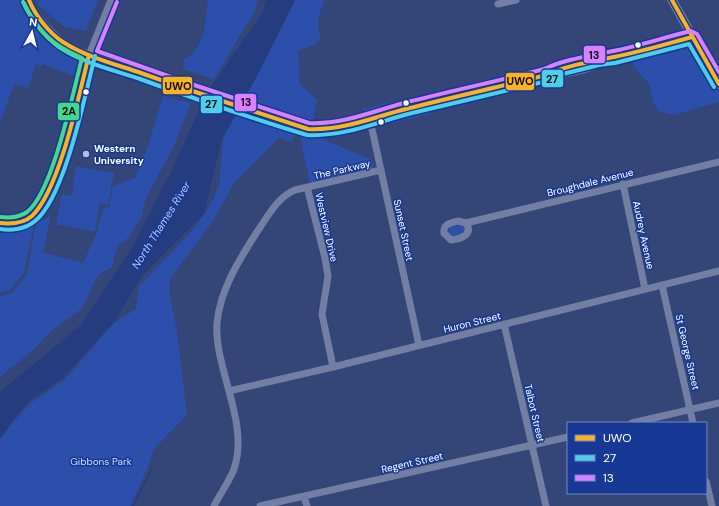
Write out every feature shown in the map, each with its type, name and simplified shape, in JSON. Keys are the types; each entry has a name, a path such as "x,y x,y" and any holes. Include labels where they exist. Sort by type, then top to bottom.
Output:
{"main road":[{"path":"672,0 719,84"}],"street":[{"path":"29,0 33,10 51,33 66,44 89,55 256,113 308,129 323,130 365,121 406,109 546,75 562,75 595,67 614,57 692,37"},
{"path":"0,223 14,223 32,217 41,206 47,195 59,164 82,86 89,55 111,0"},
{"path":"498,4 516,0"},
{"name":"Sunset Street","path":"365,121 372,129 419,345"},
{"name":"Broughdale Avenue","path":"466,223 719,162"},
{"name":"The Parkway","path":"228,390 217,341 217,323 220,306 225,288 235,269 277,204 289,193 307,187 381,170"},
{"name":"Audrey Avenue","path":"623,184 645,289"},
{"name":"Westview Drive","path":"307,187 325,258 328,276 322,314 333,367"},
{"name":"Huron Street","path":"228,390 333,367 719,271"},
{"name":"St George Street","path":"662,285 693,422"},
{"name":"Talbot Street","path":"504,324 546,506"},
{"path":"214,506 234,468 238,450 238,433 228,390"},
{"path":"636,422 719,403"},
{"name":"Regent Street","path":"260,506 567,437"},
{"path":"707,485 712,506"},
{"path":"304,497 306,506"}],"green space":[{"path":"0,0 22,0 27,13 46,39 78,57 79,61 75,75 71,75 43,64 41,66 36,64 28,88 14,84 0,123"},
{"path":"36,0 98,0 86,31 65,27 39,6"},
{"path":"208,0 258,0 255,11 214,79 183,69 184,59 197,49 203,34"},
{"path":"296,0 324,0 319,19 321,39 314,45 298,51 300,84 317,100 313,121 296,119 243,102"},
{"path":"633,43 634,46 623,51 559,64 538,73 454,93 443,94 443,90"},
{"path":"681,47 688,48 693,52 719,93 719,102 673,115 658,111 653,102 649,84 633,66 633,63 635,59"},
{"path":"163,96 191,103 174,146 146,198 142,216 129,237 117,247 112,267 100,274 93,284 87,300 80,310 50,332 34,349 0,377 0,297 12,293 27,275 34,232 37,223 50,216 43,252 83,263 96,234 103,209 109,207 113,186 135,178 148,146"},
{"path":"400,100 401,104 363,113 363,109"},
{"path":"434,110 434,113 387,124 387,122"},
{"name":"Gibbons Park","path":"238,111 295,131 292,142 279,138 234,183 213,221 170,279 169,290 177,332 187,415 153,450 147,470 130,506 0,506 0,440 15,420 31,403 65,379 114,323 136,309 139,286 193,230 208,209 219,186 223,139"},
{"path":"303,134 320,138 372,160 373,168 310,183 301,141"},
{"path":"76,166 114,173 108,204 100,203 95,232 56,224 62,194 72,196"},
{"path":"34,224 24,273 11,289 0,293 0,232 14,232"},
{"path":"464,225 466,228 463,235 453,237 449,235 448,231 450,227"}],"water":[{"name":"North Thames River","path":"266,0 295,0 257,76 222,138 204,214 142,276 115,321 64,377 29,401 0,438 0,392 81,325 130,251 170,174 208,91 263,12"}],"waterway":[{"path":"133,506 151,470"}],"transit line":[{"name":"UWO","path":"29,0 39,18 48,29 63,42 81,52 204,95 308,129 346,126 406,109 546,75 571,66 634,53 692,37"},
{"name":"UWO","path":"672,0 719,84"},
{"name":"27","path":"23,2 43,33 68,53 98,66 307,135 346,132 408,114 547,81 563,74 599,65 615,63 689,44 714,87"},
{"name":"13","path":"117,2 97,51 309,123 345,120 404,103 544,69 569,60 623,49 691,31 697,34 719,72"},
{"name":"2A","path":"1,217 14,217 27,212 36,201 45,184 61,140 82,58 54,43 40,30 24,3"},
{"name":"UWO","path":"0,223 21,222 32,216 42,203 60,163 74,116 89,55"},
{"name":"27","path":"0,229 9,230 23,228 31,224 46,209 56,191 65,169 80,119 95,56"}],"place":[{"name":"Western University","path":"86,154"}]}
